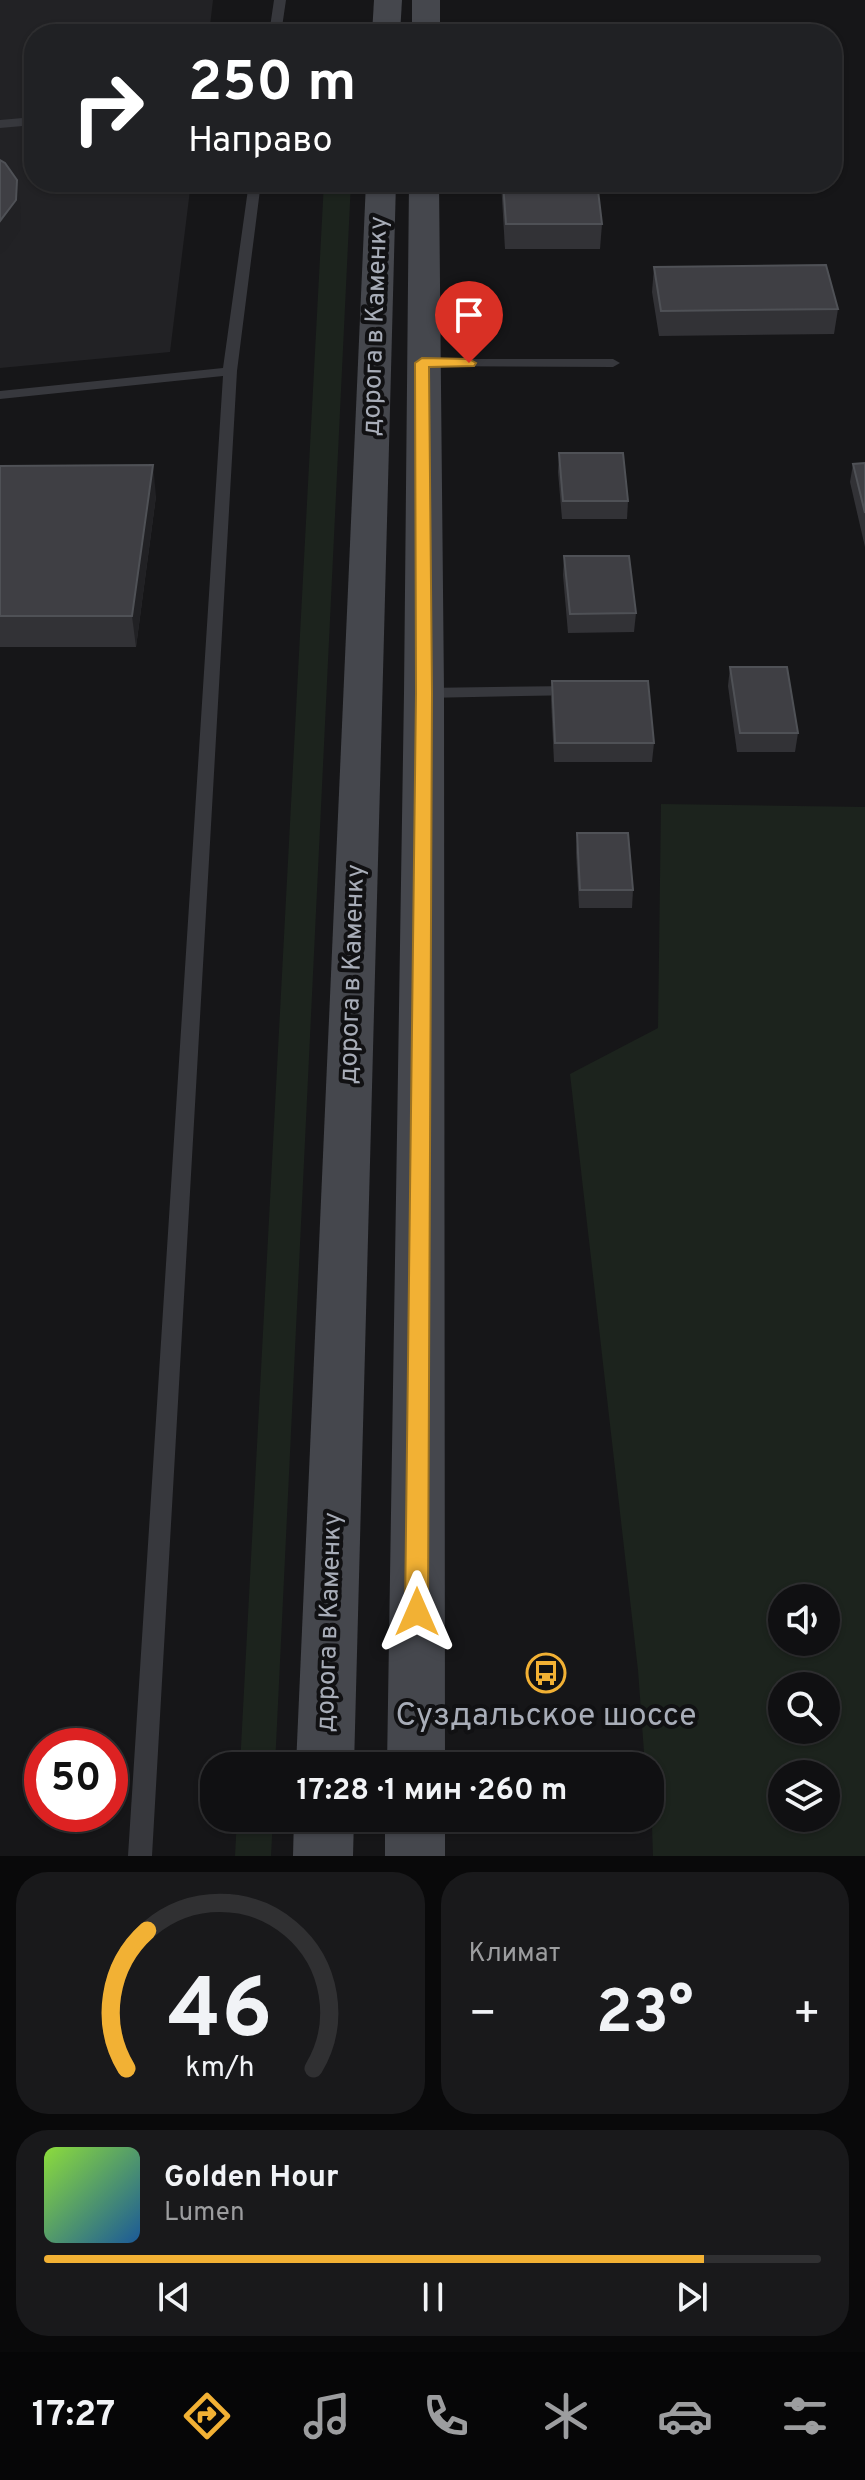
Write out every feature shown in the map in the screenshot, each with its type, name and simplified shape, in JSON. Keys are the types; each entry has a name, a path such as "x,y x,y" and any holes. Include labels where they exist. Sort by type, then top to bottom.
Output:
{"main road":[{"path":"387,24 388,0"},
{"path":"426,0 426,24"},
{"name":"дорога в Каменку","path":"325,1752 381,192"},
{"name":"дорога в Каменку","path":"416,1752 424,693 424,192"},
{"path":"323,1856 324,1832"},
{"path":"415,1832 415,1856"}],"lane":[{"path":"276,24 280,0"},
{"path":"0,124 24,122"},
{"path":"140,1856 230,371 254,192"},
{"path":"422,363 613,363"},
{"path":"0,395 230,371"},
{"path":"424,693 597,691"}],"shaded area":[{"path":"0,0 213,0 210,24 24,24 24,192 190,192 170,352 0,368"},
{"path":"323,192 351,192 276,1752 241,1752"},
{"path":"661,804 865,807 865,1856 653,1856 652,1832 664,1832 664,1752 644,1752 638,1670 570,1074 658,1028"},
{"path":"236,1832 272,1832 271,1856 235,1856"}],"building":[{"path":"0,160 17,180 16,200 0,221"},
{"path":"504,192 598,192 602,224 506,224"},
{"path":"826,265 838,309 661,311 654,267"},
{"path":"559,453 623,453 628,501 563,501"},
{"path":"865,463 865,513 853,464"},
{"path":"153,465 132,616 0,616 0,466"},
{"path":"564,556 629,556 636,613 570,614"},
{"path":"730,667 787,667 798,733 740,733"},
{"path":"552,681 648,681 654,743 555,743"},
{"path":"577,833 628,833 633,890 580,890"}],"place":[{"name":"Суздальское шоссе","path":"546,1673"}],"route":[{"path":"417,1612 424,693 422,363 469,363"}]}
